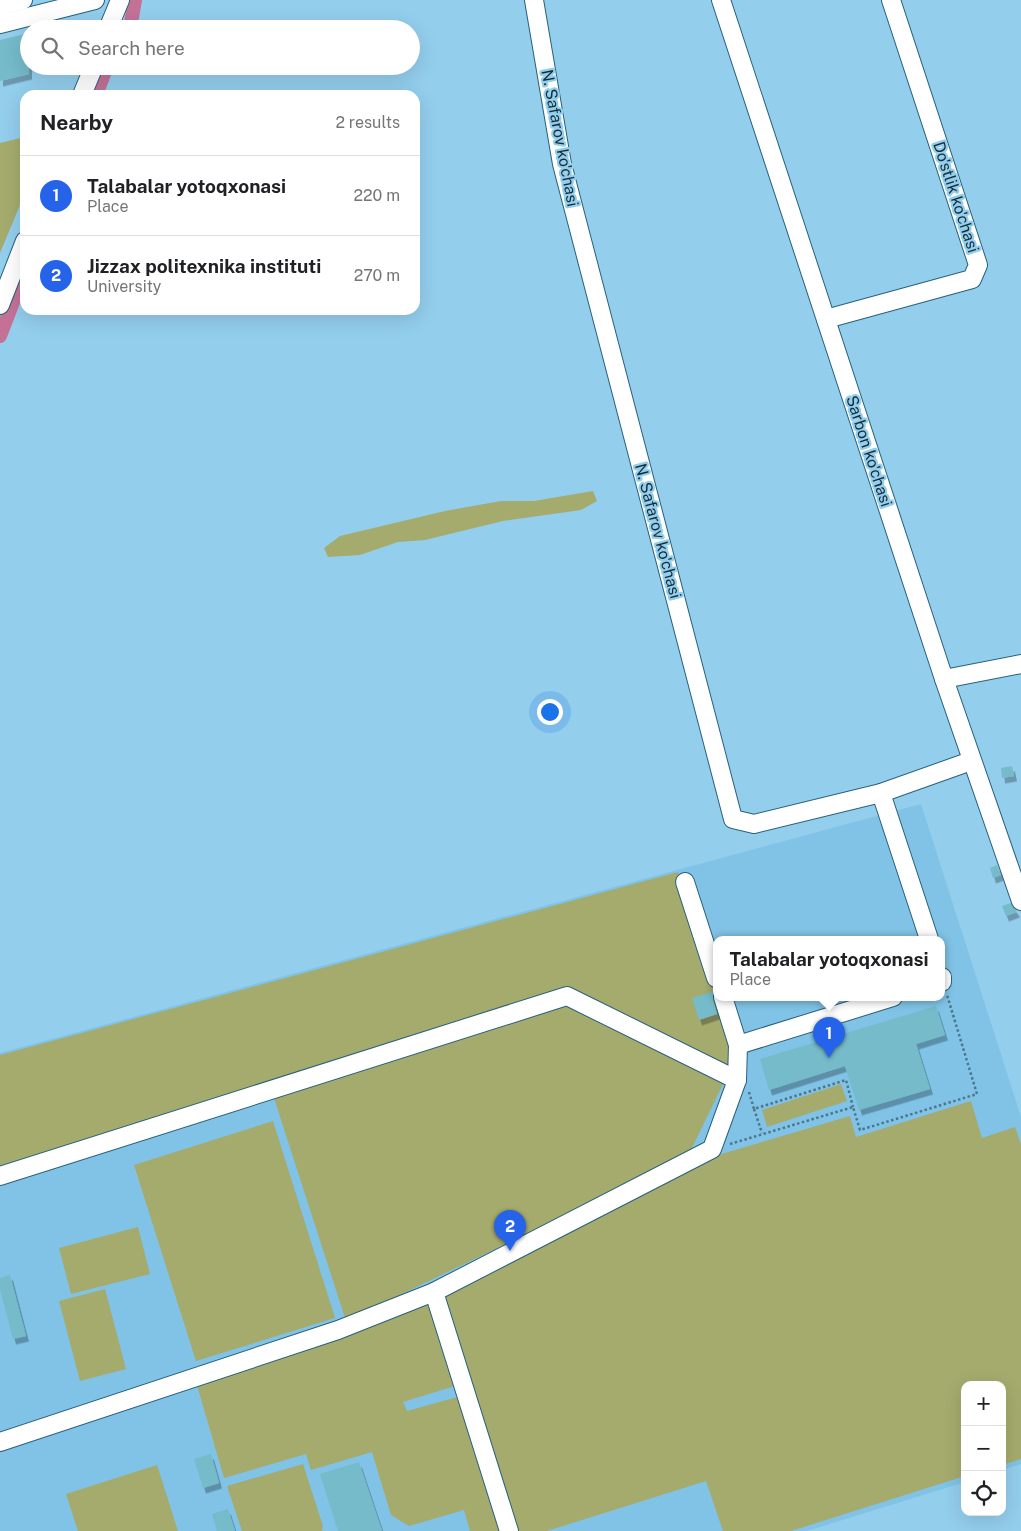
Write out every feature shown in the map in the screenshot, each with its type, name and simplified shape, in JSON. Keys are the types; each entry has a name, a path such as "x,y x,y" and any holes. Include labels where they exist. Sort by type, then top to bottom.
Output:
{"street":[{"path":"0,6 24,0"},
{"path":"0,24 95,0"},
{"path":"112,20 120,0"},
{"name":"N. Safarov ko'chasi","path":"534,0 562,164 733,819 754,824 881,793 971,761"},
{"name":"Sarbon ko'chasi","path":"721,0 971,761 1021,901"},
{"name":"Do'stlik ko'chasi","path":"826,319 972,279 978,265 891,0"},
{"path":"84,90 90,75"},
{"path":"0,304 20,254"},
{"path":"944,679 1021,664"},
{"path":"881,793 928,936"},
{"path":"685,882 713,969"},
{"path":"0,1176 567,996 737,1080"},
{"path":"0,1442 338,1330 434,1292 712,1149 737,1080 738,1045 724,1001"},
{"path":"738,1045 880,1001"},
{"path":"434,1292 510,1531"}],"path":[{"path":"754,1109 846,1080 860,1130 977,1094 945,990"},
{"path":"737,1080 745,1080 762,1134"},
{"path":"712,1149 853,1106"}],"shaded area":[{"path":"921,804 1021,1117 1021,1464 1006,1469 1006,1381 961,1381 961,1483 807,1531 0,1531 0,1053"}],"green space":[{"path":"20,138 20,205 0,253 0,143"},
{"path":"593,491 597,501 581,510 503,521 425,540 398,542 360,555 328,557 324,548 340,536 445,511 501,501 534,501"},
{"path":"678,872 713,986 713,1001 717,1001 734,1055 731,1066 726,1068 568,991 0,1170 0,1055"},
{"path":"567,1001 725,1080 688,1156 346,1321 273,1095"},
{"path":"841,1084 847,1101 767,1127 762,1110"},
{"path":"971,1101 982,1138 1015,1127 1021,1144 1021,1459 1006,1464 1006,1381 961,1381 961,1477 791,1531 723,1531 706,1481 547,1531 515,1531 442,1295 718,1155 850,1116 856,1137"},
{"path":"273,1121 335,1318 196,1361 134,1165"},
{"path":"138,1227 150,1274 71,1294 59,1248"},
{"path":"105,1289 126,1369 80,1381 59,1301"},
{"path":"428,1297 458,1385 403,1402 407,1411 461,1396 504,1531 470,1531 464,1510 409,1526 391,1515 372,1452 311,1470 306,1454 224,1478 196,1382"},
{"path":"303,1464 323,1526 322,1531 242,1531 227,1486"},
{"path":"157,1465 178,1531 78,1531 66,1494"}],"building":[{"path":"20,35 20,75 25,75 0,81 0,40"},
{"path":"1012,766 1014,776 1002,778 1001,768"},
{"path":"997,865 1001,875 993,878 990,868"},
{"path":"1011,903 1017,912 1006,916 1002,906"},
{"path":"713,992 713,1001 717,1014 699,1020 692,998"},
{"path":"936,1006 945,1035 916,1044 930,1089 859,1110 845,1066 769,1090 760,1059"},
{"path":"10,1275 26,1336 13,1339 0,1289 0,1278"},
{"path":"211,1454 219,1483 203,1488 194,1459"},
{"path":"359,1462 382,1531 338,1531 320,1474"},
{"path":"228,1509 235,1531 217,1531 212,1514"}],"waterway":[{"path":"132,20 135,0"},
{"path":"98,90 104,75"},
{"path":"0,336 20,284"}],"place":[{"name":"Talabalar yotoqxonasi","path":"829,1058"},
{"name":"Jizzax politexnika instituti","path":"510,1251"}]}
